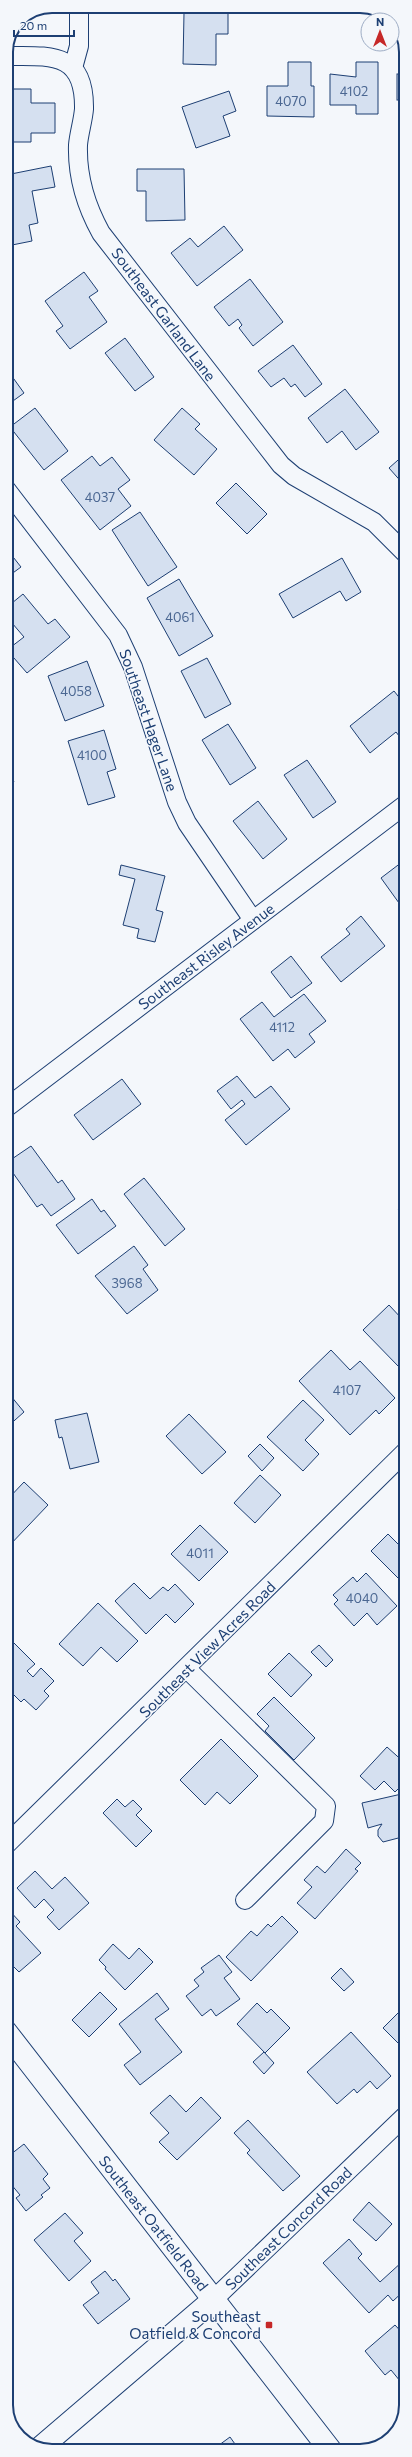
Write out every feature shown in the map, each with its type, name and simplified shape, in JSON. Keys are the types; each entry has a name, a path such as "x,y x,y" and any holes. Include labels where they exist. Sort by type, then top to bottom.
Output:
{"main road":[{"name":"Southeast Oatfield Road","path":"13,2045 326,2444"},
{"name":"Southeast Concord Road","path":"45,2443 213,2300"}],"street":[{"path":"13,56 49,56 62,60 73,68 79,46 79,13"},
{"name":"Southeast Garland Lane","path":"73,68 80,78 83,91 84,110 78,145 80,175 87,202 101,233 281,464 294,476 374,522 399,547"},
{"name":"Southeast Hager Lane","path":"13,498 118,635 133,667 177,802 187,823 253,920"},
{"name":"Southeast Risley Avenue","path":"13,1103 399,809"},
{"name":"Southeast View Acres Road","path":"13,1838 187,1669 399,1458"},
{"path":"187,1669 326,1806 324,1821 245,1900"},
{"name":"Southeast Concord Road","path":"213,2300 399,2122"}],"building":[{"path":"184,13 228,13 228,34 216,34 216,65 183,64"},
{"path":"288,62 311,62 311,86 314,86 314,117 267,116 267,86 288,86"},
{"path":"356,62 378,62 378,114 356,114 356,105 330,105 330,74 356,77"},
{"path":"397,74 399,74 399,100 397,100"},
{"path":"13,89 31,89 31,103 55,103 55,133 31,133 31,142 13,142"},
{"path":"229,91 236,111 223,116 230,136 196,148 182,107"},
{"path":"51,166 55,187 32,191 38,223 29,225 32,241 13,245 13,174"},
{"path":"137,169 184,169 185,220 146,221 146,191 137,191"},
{"path":"224,226 243,250 197,286 171,253 190,238 198,247"},
{"path":"84,272 98,291 89,297 107,322 70,349 56,331 63,326 45,301"},
{"path":"250,279 283,322 253,346 239,328 242,325 238,319 229,326 214,307"},
{"path":"125,338 154,377 135,391 105,353"},
{"path":"293,345 322,384 305,397 295,384 291,387 284,378 271,387 258,371"},
{"path":"13,378 24,393 13,401"},
{"path":"345,389 379,432 356,450 342,431 327,443 308,418"},
{"path":"35,408 68,451 44,470 13,431 13,425"},
{"path":"182,408 200,424 195,429 217,449 194,475 154,440"},
{"path":"92,456 100,466 112,457 130,480 118,489 131,506 100,530 61,480"},
{"path":"399,459 399,479 389,468"},
{"path":"236,483 267,514 247,534 216,503"},
{"path":"140,512 177,567 148,586 112,530"},
{"path":"13,557 21,567 13,573"},
{"path":"342,558 361,592 346,601 340,591 293,618 279,594"},
{"path":"179,579 213,636 179,656 147,598"},
{"path":"23,594 48,624 55,619 70,637 27,673 13,657 13,645 24,637 13,624 13,602"},
{"path":"207,658 231,704 205,718 181,671"},
{"path":"87,661 104,706 65,721 48,676"},
{"path":"394,691 399,697 399,736 396,732 370,753 350,726"},
{"path":"228,724 256,768 230,785 202,740"},
{"path":"104,730 116,769 107,772 115,797 88,805 68,741"},
{"path":"307,760 336,802 313,818 284,775"},
{"path":"258,801 287,839 263,859 233,821"},
{"path":"399,864 399,903 381,878"},
{"path":"121,865 165,876 156,910 163,912 155,942 137,938 139,929 123,925 135,879 119,875"},
{"path":"361,916 385,946 341,982 321,957 350,934 346,929"},
{"path":"291,956 312,983 291,998 271,972"},
{"path":"304,994 326,1021 309,1034 315,1042 295,1058 288,1049 273,1061 240,1019 262,1002 274,1017"},
{"path":"237,1076 255,1098 271,1086 290,1109 246,1145 225,1120 245,1104 242,1100 231,1109 217,1091"},
{"path":"122,1079 141,1104 93,1140 74,1115"},
{"path":"31,1146 58,1183 62,1180 75,1199 51,1216 42,1204 37,1207 13,1173 13,1158"},
{"path":"144,1178 185,1229 165,1246 124,1194"},
{"path":"92,1199 101,1212 104,1210 116,1226 78,1254 56,1225"},
{"path":"134,1246 148,1265 143,1269 158,1290 127,1314 95,1276"},
{"path":"389,1305 399,1316 399,1367 363,1330"},
{"path":"331,1350 350,1370 360,1361 395,1398 379,1414 376,1410 350,1435 299,1381"},
{"path":"13,1399 24,1412 13,1422"},
{"path":"303,1400 324,1420 305,1440 319,1454 303,1471 267,1437"},
{"path":"87,1413 99,1462 70,1469 62,1437 59,1438 55,1420"},
{"path":"189,1414 226,1452 202,1474 166,1436"},
{"path":"260,1444 274,1458 262,1471 248,1456"},
{"path":"260,1475 281,1495 255,1523 234,1503"},
{"path":"24,1482 48,1505 13,1542 13,1494"},
{"path":"200,1525 228,1552 199,1581 171,1554"},
{"path":"388,1534 399,1545 399,1579 371,1551"},
{"path":"366,1573 397,1606 377,1625 367,1613 354,1626 334,1604 338,1600 333,1595 353,1577 357,1582"},
{"path":"134,1583 150,1599 163,1587 168,1591 175,1584 194,1604 175,1623 166,1614 146,1634 115,1601"},
{"path":"98,1603 138,1641 117,1662 101,1647 83,1666 59,1644"},
{"path":"13,1642 35,1664 27,1671 33,1677 41,1668 54,1681 44,1691 49,1696 36,1710 24,1699 21,1702 13,1694"},
{"path":"319,1645 333,1660 326,1667 311,1652"},
{"path":"289,1653 312,1675 291,1697 268,1674"},
{"path":"274,1697 315,1738 294,1760 265,1731 269,1726 257,1714"},
{"path":"221,1739 258,1776 230,1804 217,1792 205,1805 180,1780"},
{"path":"387,1747 399,1758 399,1788 395,1792 384,1781 375,1790 360,1776"},
{"path":"399,1795 399,1838 383,1842 378,1836 378,1830 382,1824 368,1828 362,1803"},
{"path":"117,1799 125,1807 133,1800 142,1809 136,1815 152,1831 136,1847 103,1813"},
{"path":"346,1849 361,1863 355,1869 358,1871 315,1919 297,1903 312,1887 304,1880 317,1866 325,1873"},
{"path":"35,1871 52,1889 65,1877 89,1903 59,1930 47,1917 54,1910 44,1899 35,1908 17,1888"},
{"path":"13,1914 20,1922 16,1926 41,1953 19,1972 13,1966"},
{"path":"282,1916 298,1932 251,1981 226,1957 251,1931 257,1936 268,1924 271,1927"},
{"path":"113,1944 129,1959 139,1948 153,1962 125,1990 105,1969 106,1967 99,1960"},
{"path":"219,1955 232,1972 224,1978 240,1999 216,2016 211,2009 202,2016 186,1996 199,1986 194,1980 204,1972 201,1968"},
{"path":"341,1968 354,1982 344,1991 331,1978"},
{"path":"100,1992 117,2009 89,2037 72,2020"},
{"path":"157,1993 169,2009 155,2019 182,2052 140,2085 124,2065 141,2052 119,2024"},
{"path":"257,2003 267,2013 271,2009 290,2028 265,2053 237,2024"},
{"path":"399,2012 399,2044 383,2028"},
{"path":"351,2032 391,2076 377,2089 370,2081 357,2093 354,2089 337,2104 307,2072"},
{"path":"264,2052 274,2063 264,2074 253,2062"},
{"path":"170,2095 186,2112 201,2097 221,2118 177,2160 159,2142 169,2133 150,2113"},
{"path":"248,2120 300,2176 283,2191 247,2153 250,2150 234,2133"},
{"path":"24,2144 48,2174 43,2179 50,2188 41,2195 43,2197 26,2211 16,2198 20,2195 13,2187 13,2153"},
{"path":"369,2202 392,2224 376,2241 353,2220"},
{"path":"65,2213 83,2233 74,2241 91,2261 69,2281 34,2240"},
{"path":"349,2239 362,2254 358,2258 380,2282 399,2265 399,2295 393,2301 388,2295 369,2313 323,2263"},
{"path":"105,2271 113,2281 115,2279 130,2299 98,2324 83,2305 99,2293 91,2282"},
{"path":"395,2325 399,2329 399,2380 391,2370 385,2375 365,2351"},
{"path":"230,2437 235,2444 220,2444"}],"place":[{"name":"Southeast Oatfield & Concord","path":"269,2325"}]}
